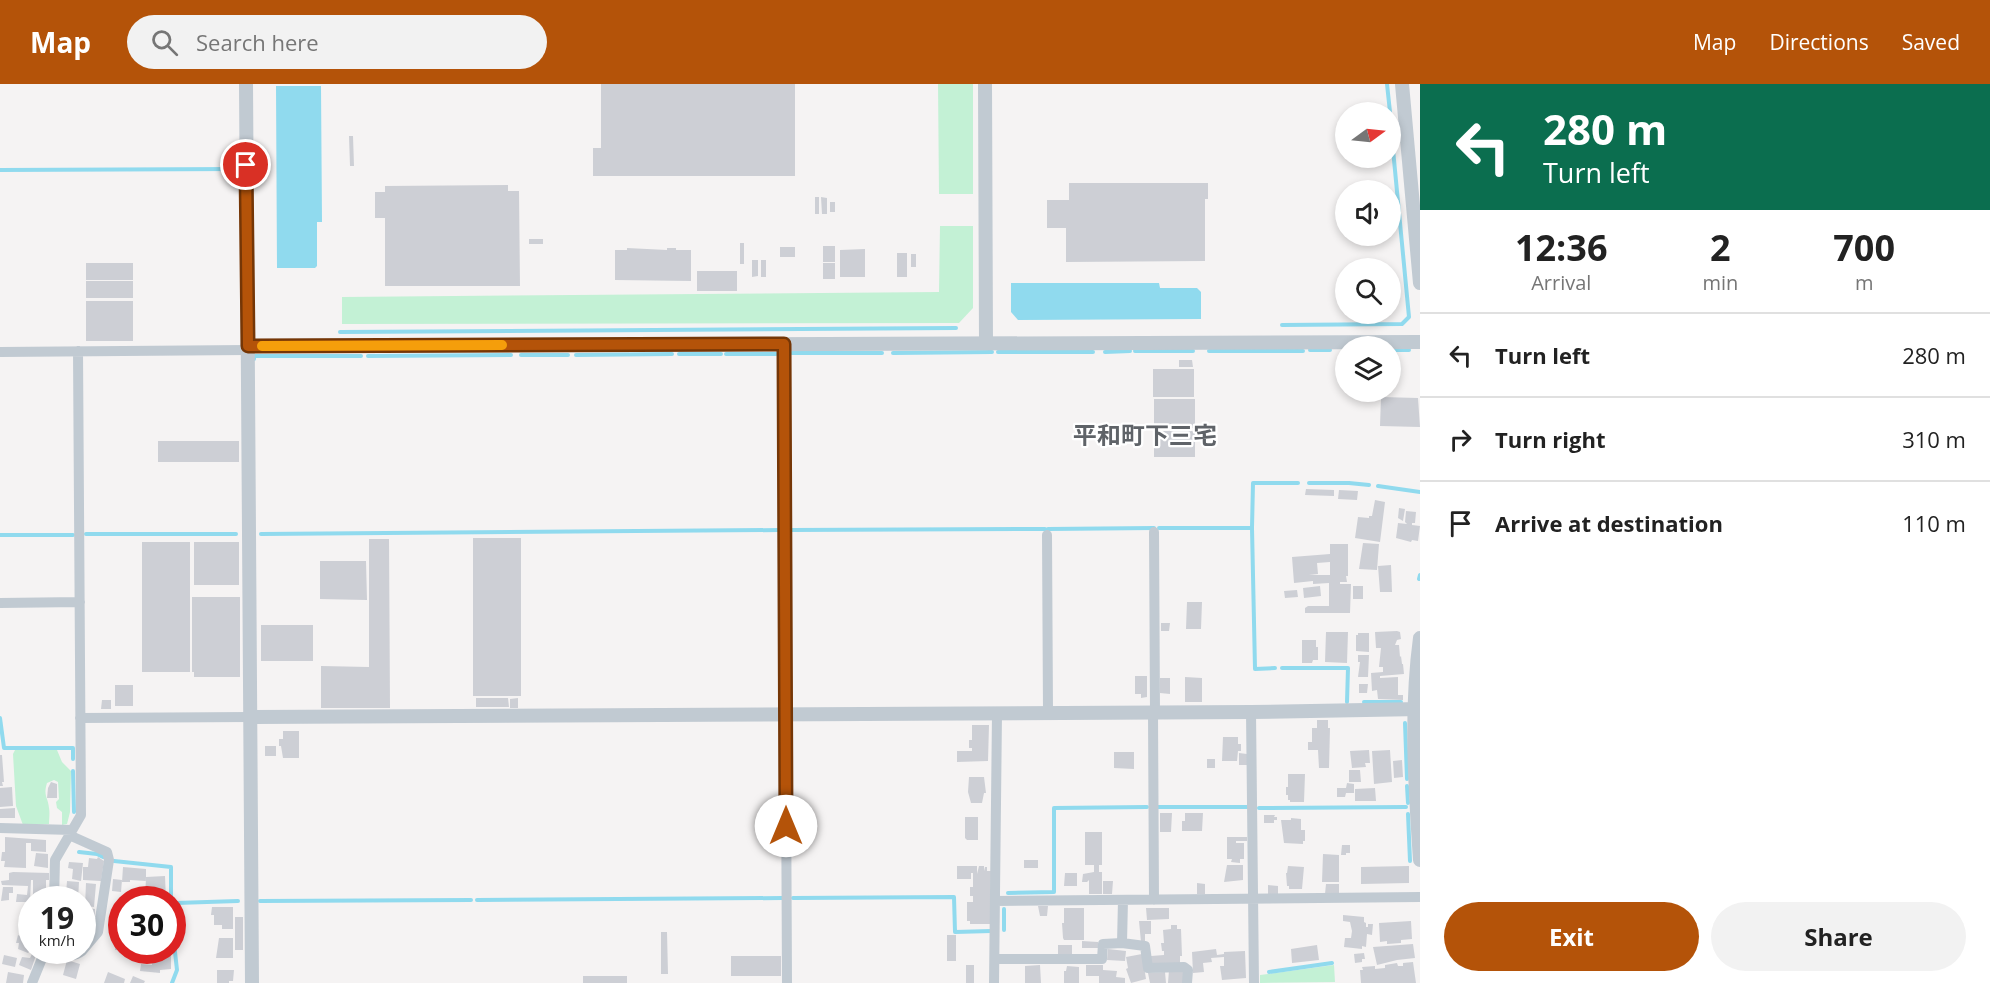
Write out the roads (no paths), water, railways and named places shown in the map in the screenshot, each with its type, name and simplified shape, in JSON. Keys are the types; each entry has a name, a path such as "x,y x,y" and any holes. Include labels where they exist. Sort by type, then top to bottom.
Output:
{"street":[{"path":"246,84 252,983"},
{"path":"985,84 986,343"},
{"path":"1402,84 1420,284"},
{"path":"0,352 784,344 1420,342"},
{"path":"784,344 787,983"},
{"path":"54,886 55,860 81,815 78,351"},
{"path":"1154,532 1154,900"},
{"path":"1047,535 1048,713"},
{"path":"0,603 80,602"},
{"path":"1420,638 1414,685 1417,710 1415,778 1420,860"},
{"path":"80,718 1417,710"},
{"path":"1251,712 1254,983"},
{"path":"994,983 997,713"},
{"path":"0,828 71,832 107,852 109,860 96,934"},
{"path":"995,901 1420,897"},
{"path":"1122,943 1123,900"},
{"path":"995,959 1102,959 1103,944 1122,943 1145,946 1148,968 1184,967 1188,970 1187,983"},
{"path":"32,983 40,964"}],"water":[{"path":"276,86 321,86 322,222 317,222 317,266 315,268 277,268"},
{"path":"1011,283 1159,283 1160,288 1197,288 1201,292 1201,319 1018,320 1011,312"}],"waterway":[{"path":"1387,84 1389,102"},
{"path":"1282,325 1402,324 1409,317 1395,168"},
{"path":"0,170 238,169"},
{"path":"340,332 956,328"},
{"path":"1310,350 1330,350"},
{"path":"1401,350 1409,350"},
{"path":"1105,352 1130,351"},
{"path":"1135,351 1193,351"},
{"path":"1209,351 1303,351"},
{"path":"893,353 992,352"},
{"path":"998,352 1093,352"},
{"path":"792,353 882,353"},
{"path":"576,355 672,354"},
{"path":"679,354 721,354"},
{"path":"726,354 776,354"},
{"path":"368,356 511,355"},
{"path":"521,355 568,355"},
{"path":"254,359 254,356 361,356"},
{"path":"1159,528 1252,528 1253,483 1298,483"},
{"path":"1309,483 1369,485"},
{"path":"1378,486 1420,492"},
{"path":"1048,529 1154,528"},
{"path":"1252,528 1255,669 1275,668"},
{"path":"791,530 1045,529"},
{"path":"261,534 779,530"},
{"path":"86,534 236,534"},
{"path":"0,535 73,535"},
{"path":"1419,579 1420,575"},
{"path":"1282,668 1348,668 1347,702"},
{"path":"1364,702 1401,702"},
{"path":"0,718 4,748 73,748 73,759"},
{"path":"1405,723 1407,779"},
{"path":"73,771 74,812"},
{"path":"1407,786 1408,803"},
{"path":"1008,893 1054,892 1054,808 1147,807"},
{"path":"1157,807 1247,807"},
{"path":"1259,808 1406,807"},
{"path":"1408,814 1410,861"},
{"path":"79,852 103,857"},
{"path":"114,861 171,867 171,886"},
{"path":"793,898 954,897 955,932 991,931"},
{"path":"477,900 782,898"},
{"path":"260,901 471,900"},
{"path":"186,903 238,901"},
{"path":"1004,909 1004,930"},
{"path":"1269,972 1332,963"},
{"path":"172,983 177,970 176,964"}],"district":[{"name":"平和町下三宅","path":"1145,434"}]}
